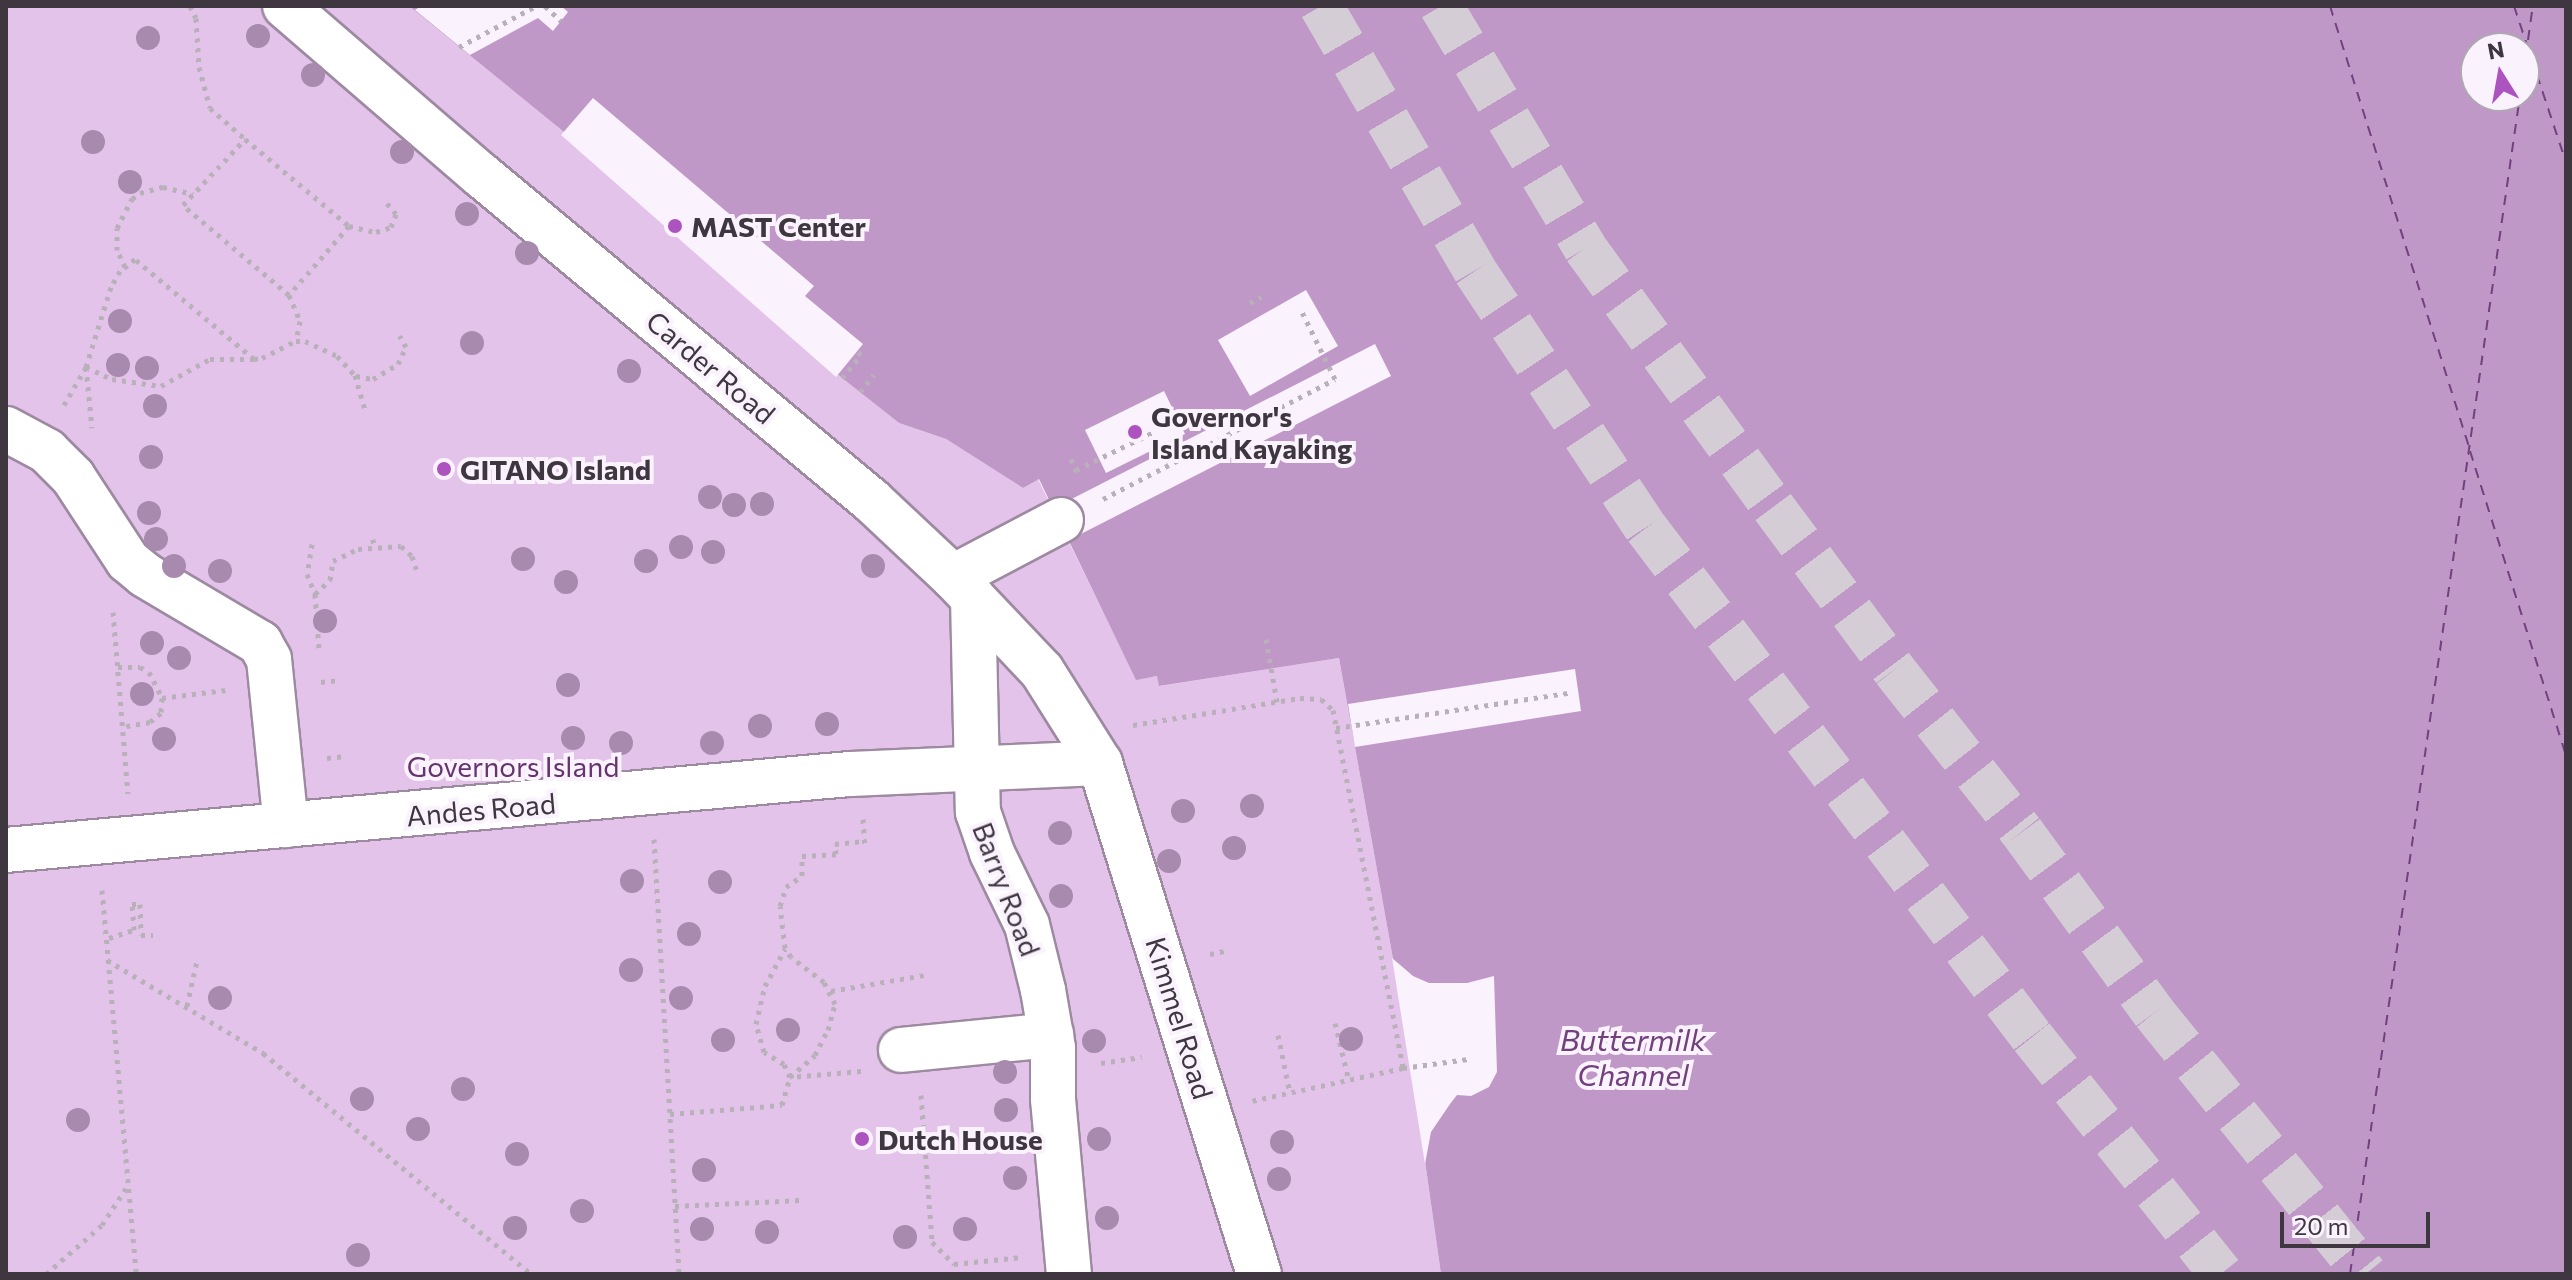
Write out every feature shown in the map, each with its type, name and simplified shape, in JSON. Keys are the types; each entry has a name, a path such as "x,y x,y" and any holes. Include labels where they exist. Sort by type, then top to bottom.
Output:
{"street":[{"name":"Carder Road","path":"285,6 481,175 872,501 963,588 1042,671 1091,748"},
{"path":"6,429 47,451 73,477 128,561 145,575 260,643 269,659 286,825"},
{"path":"963,588 1061,520"},
{"name":"Barry Road","path":"963,588 978,812 992,853 1027,925 1051,1035 1067,1262"},
{"name":"Andes Road","path":"6,850 850,774 974,770 1091,748"},
{"name":"Kimmel Road","path":"1091,748 1259,1274"},
{"path":"889,1060 1051,1035"}],"path":[{"path":"190,6 196,18 199,67 210,108 349,226 376,232 391,227 396,214 385,201"},
{"path":"459,47 536,6"},
{"path":"545,6 561,21"},
{"path":"245,139 183,205 289,295 300,321 296,341"},
{"path":"125,267 117,250 117,228 132,199 140,193 163,187 178,188 193,194"},
{"path":"289,295 349,226"},
{"path":"254,359 135,259 111,287 86,367 112,379 161,386 210,359 254,359 296,341 329,350 355,375 365,411"},
{"path":"1250,303 1261,297"},
{"path":"1061,520 1335,379 1301,310"},
{"path":"355,375 373,379 398,364 406,347 400,336"},
{"path":"842,378 861,355 857,351"},
{"path":"860,392 874,375"},
{"path":"1076,470 1156,431"},
{"path":"373,539 374,547"},
{"path":"312,544 307,574 315,594 319,652"},
{"path":"315,594 330,580 330,569 340,556 374,547 392,545 408,550 418,574"},
{"path":"1266,639 1277,702"},
{"path":"118,667 140,667 149,672 162,698 161,713 150,722 122,727"},
{"path":"320,667 322,697"},
{"path":"321,682 339,680"},
{"path":"162,698 272,686"},
{"path":"1336,728 1568,693"},
{"path":"1091,748 1277,702 1313,697 1327,702 1333,710 1403,1068"},
{"path":"325,743 327,772"},
{"path":"326,758 346,756"},
{"path":"652,794 679,1274"},
{"path":"670,1114 782,1105 790,1077 815,1055 824,1039 835,1004 831,991 785,948 779,919 782,893 790,881 802,876 802,856 836,854 835,844 865,844 863,818"},
{"path":"95,841 109,938 107,960 136,1274"},
{"path":"109,938 134,930 132,904 140,904 141,935 153,935"},
{"path":"785,948 765,986 756,1024 759,1045 768,1057 784,1064 790,1077"},
{"path":"1214,953 1229,950"},
{"path":"107,960 263,1053 531,1274"},
{"path":"187,1006 197,960"},
{"path":"831,991 930,974"},
{"path":"1335,1023 1349,1081"},
{"path":"1278,1035 1290,1093"},
{"path":"1210,1115 1290,1093 1403,1068 1468,1059"},
{"path":"790,1077 889,1060"},
{"path":"921,1091 932,1242 954,1264 1067,1262"},
{"path":"46,1274 102,1225 128,1185"},
{"path":"675,1206 800,1200"}],"green space":[{"name":"Governors Island","path":"6,6 409,6 564,132 842,378 899,423 946,439 1023,488 1038,479 1136,679 1158,676 1160,686 1339,658 1409,1048 1441,1274 6,1274"}],"water":[{"name":"Buttermilk Channel","path":"409,6 2566,6 2566,1274 1441,1274 1409,1048 1339,658 1159,686 1157,676 1136,680 1039,479 1023,488 946,439 899,423 842,378 564,132"}],"pier":[{"path":"421,6 561,6 568,12 553,31 538,18 470,55 415,10"},
{"path":"593,98 814,286 805,296 863,344 836,377 561,135"},
{"path":"1306,290 1338,346 1250,396 1218,340"},
{"path":"1375,344 1391,376 1071,539 1054,508"},
{"name":"Governor's Island Kayaking","path":"1164,391 1185,434 1106,473 1085,430"},
{"path":"1575,669 1581,711 1355,747 1348,704"},
{"path":"1392,958 1413,976 1429,983 1467,983 1494,976 1497,1072 1489,1087 1471,1096 1457,1095 1431,1132 1425,1164"}],"ferry route":[{"path":"2330,6 2468,445"},
{"path":"2514,6 2566,162"},
{"path":"2529,32 2533,6"},
{"path":"2350,1274 2518,112"},
{"path":"2470,451 2566,755"}],"tunnel":[{"path":"1321,6 1475,271 1646,528 2032,1037 2221,1274"},
{"path":"1441,6 1585,248 1773,507 1894,670 2022,832 2154,1013 2365,1274"}],"place":[{"name":"MAST Center","path":"675,226"},
{"name":"Governor's Island Kayaking","path":"1135,432"},
{"name":"GITANO Island","path":"444,469"},
{"name":"Dutch House","path":"862,1139"}]}
